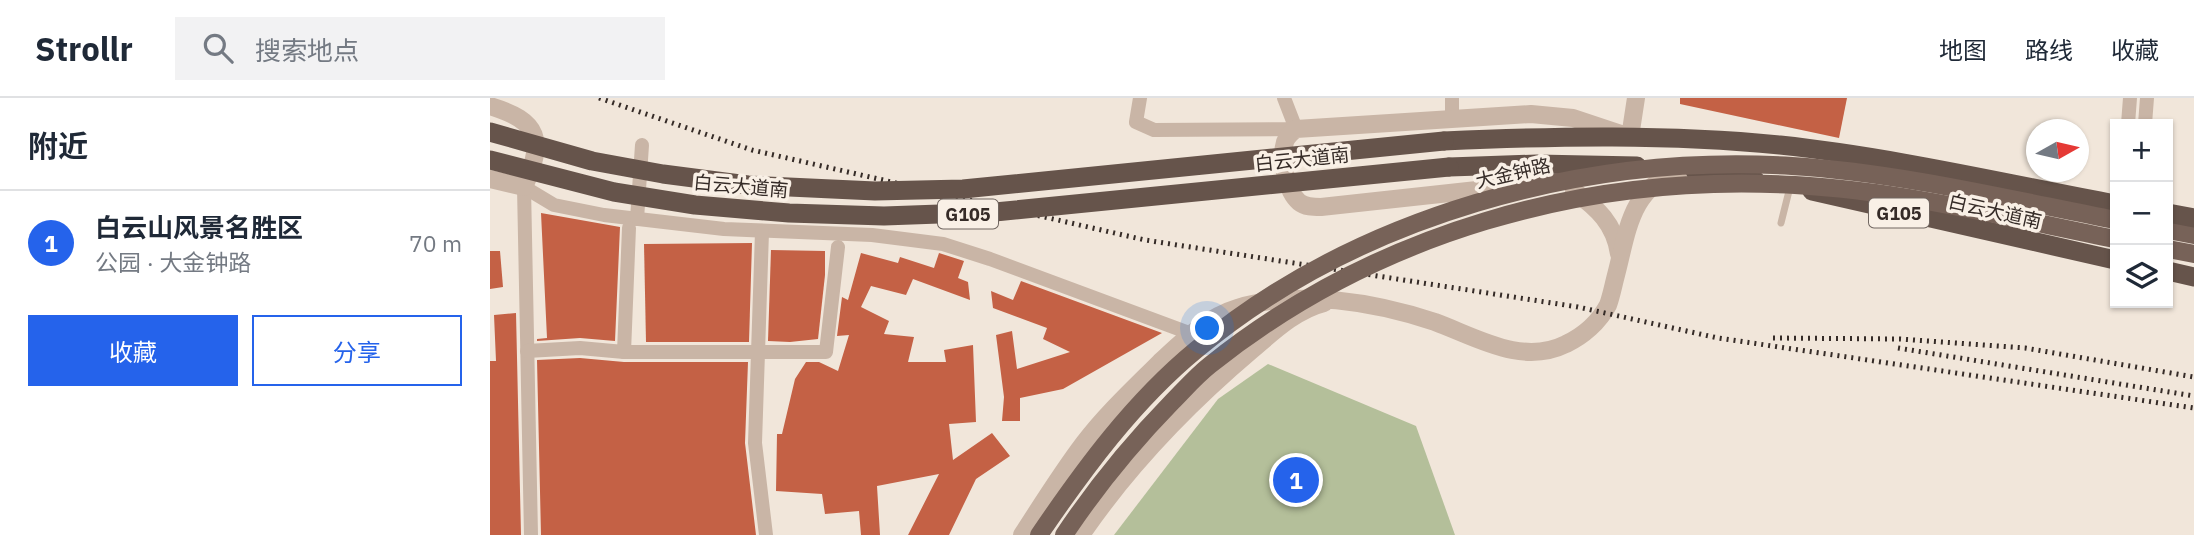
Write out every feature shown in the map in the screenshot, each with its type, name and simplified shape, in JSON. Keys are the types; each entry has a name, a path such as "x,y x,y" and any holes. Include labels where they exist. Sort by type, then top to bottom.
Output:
{"highway":[{"name":"白云大道南","path":"490,132 592,161 663,174 748,185 875,191 975,188 1444,141 1630,137 1782,145 2110,203"},
{"name":"白云大道南","path":"490,160 614,192 684,203 789,213 884,216 940,216 1022,210 1449,167 1586,164 1683,169 1790,187 2110,259"},
{"path":"2173,214 2194,218"},
{"path":"2173,272 2194,277"}],"main road":[{"name":"大金钟路","path":"1039,535 1094,457 1123,422 1195,351 1297,280 1381,238 1475,203 1550,185 1634,171 1724,165 1789,166 1890,176 2110,219"},
{"name":"大金钟路","path":"1064,535 1139,436 1217,360 1307,298 1368,265 1423,242 1503,215 1552,202 1627,190 1750,183 1876,193 2110,238"},
{"path":"2173,231 2194,235"},
{"path":"2173,250 2194,254"}],"street":[{"path":"1140,98 1136,122 1154,130 1296,128 1553,114 1630,137 1636,98"},
{"path":"1284,98 1296,128"},
{"path":"1452,98 1452,118"},
{"path":"2128,119 2130,98"},
{"path":"2145,119 2147,98"},
{"path":"490,106 516,115 528,124 534,132 536,150 523,187 531,535"},
{"path":"1296,128 1284,144 1286,172 1290,190 1298,202 1308,207 1683,169"},
{"path":"624,352 633,223 642,145"},
{"path":"1022,535 1085,442 1131,391 1192,334 1211,320 1236,308 1274,299 1337,300 1434,322 1492,345 1527,353 1564,346 1592,326 1608,304 1637,204 1647,190 1664,176 1683,169"},
{"path":"490,179 523,187 554,205 633,223 762,232 872,235 943,244 1192,334"},
{"path":"1560,181 1596,207 1610,225 1618,243 1620,259"},
{"path":"762,232 755,443 766,535"},
{"path":"527,351 580,348 624,352 826,352 838,247"},
{"path":"1080,535 1113,489 1200,395 1284,323 1316,305 1337,300"}],"lane":[{"path":"1782,223 1790,187"}],"green space":[{"path":"1268,364 1416,426 1455,535 1114,535 1218,399"}],"building":[{"path":"1680,98 1847,98 1839,138 1680,104"},
{"path":"541,213 620,227 615,341 580,338 537,341 547,338"},
{"path":"752,243 749,342 646,342 644,244"},
{"path":"771,250 825,251 818,339 768,341"},
{"path":"490,251 500,251 503,287 490,289"},
{"path":"861,253 898,263 900,257 934,268 939,253 964,261 958,278 968,282 970,300 913,279 906,295 871,286 861,307 889,321 884,334 914,337 908,362 946,362 944,350 973,345 976,422 949,424 953,460 992,433 1010,456 976,479 949,535 908,535 939,474 877,486 880,535 861,535 859,511 825,514 822,494 776,491 777,434 782,434 795,379 806,362 819,362 838,371 849,335 837,336 842,297 848,300"},
{"path":"1021,281 1162,333 1063,389 1020,398 1020,421 1002,421 1004,397 996,335 1012,331 1017,369 1070,352 1043,339 1047,328 993,308 991,291 1013,300"},
{"path":"516,313 521,535 490,535 490,361 496,361 494,315"},
{"path":"580,358 624,362 748,362 745,443 756,535 541,535 537,360"}],"railway":[{"path":"599,98 752,150 1145,240 1578,307 1718,338 2194,408"},
{"path":"1773,338 1900,339 2025,348 2194,377"},
{"path":"1898,348 2194,396"}],"place":[{"name":"白云山风景名胜区","path":"1296,480"}]}
